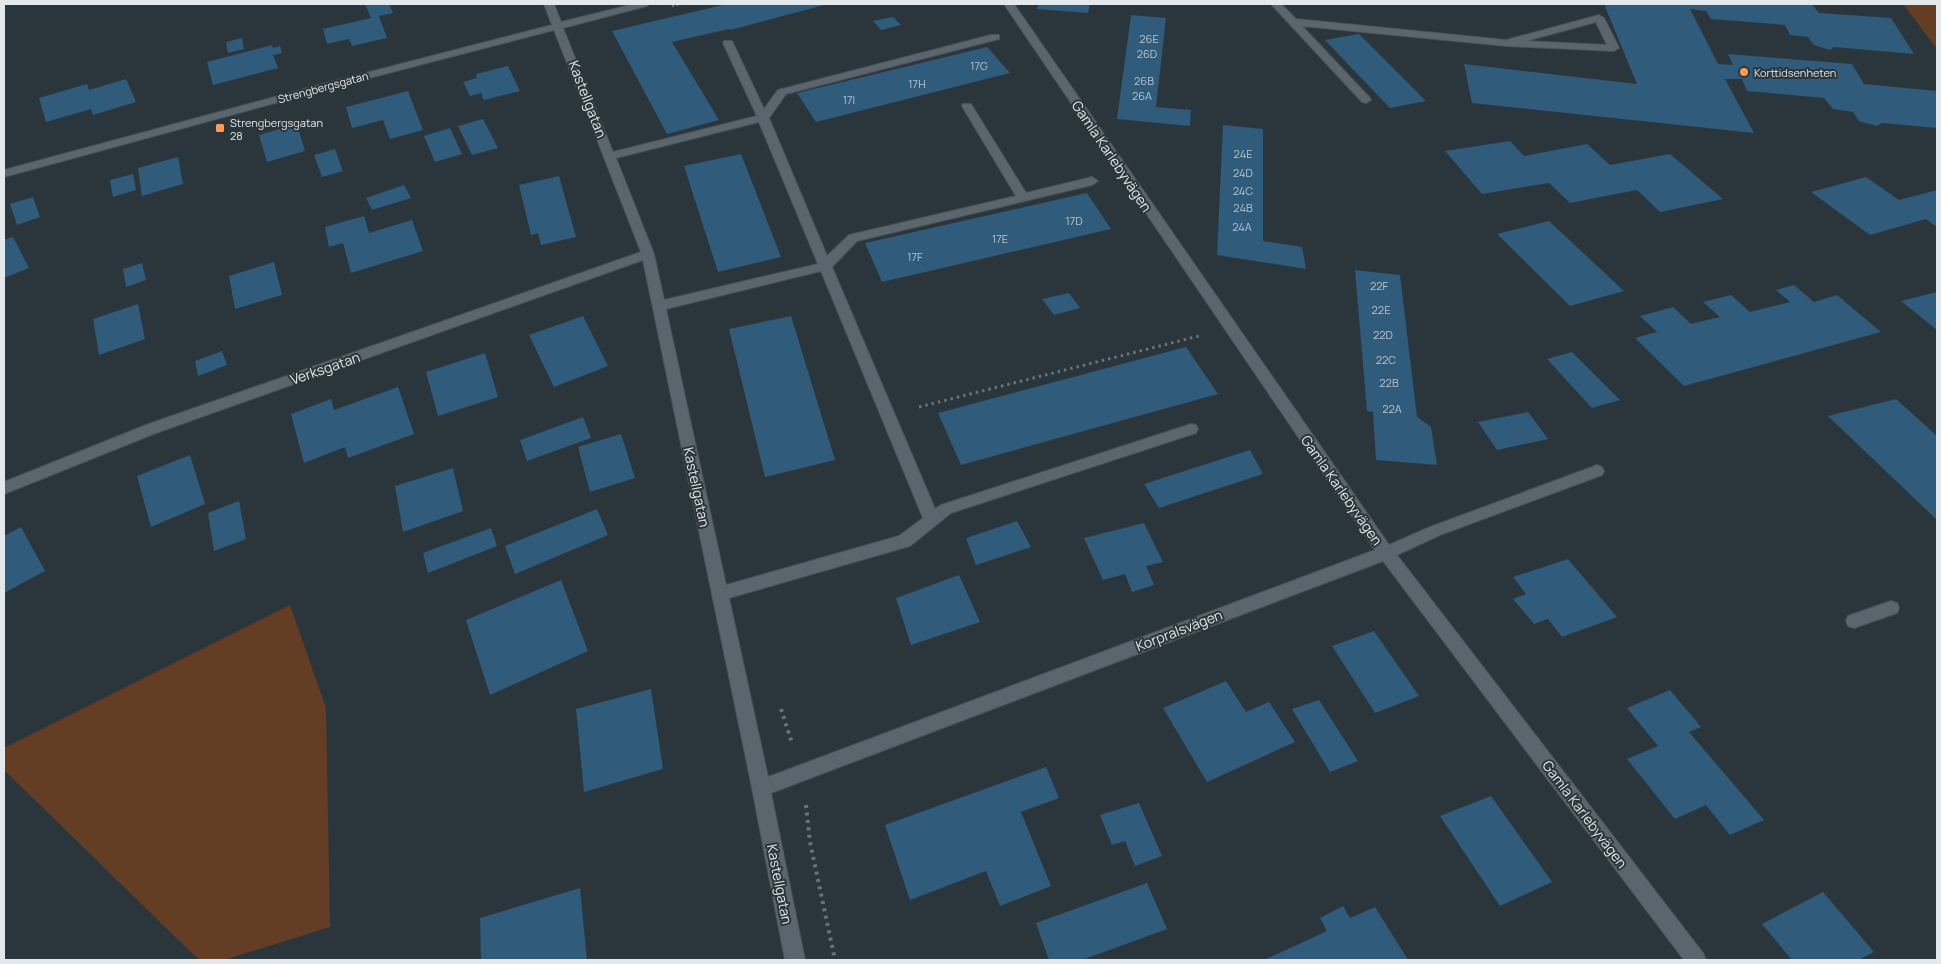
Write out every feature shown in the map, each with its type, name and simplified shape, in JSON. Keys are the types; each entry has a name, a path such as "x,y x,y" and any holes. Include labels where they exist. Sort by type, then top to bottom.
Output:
{"street":[{"name":"Kastellgatan","path":"549,4 560,26 648,254 761,788 795,960"},
{"name":"Strengbergsgatan","path":"4,174 309,90 644,4"},
{"name":"Gamla Karlebyvägen","path":"1009,4 1386,553 1696,960"},
{"path":"1276,4 1366,100"},
{"path":"1293,22 1506,43 1614,48 1599,18 1506,43"},
{"path":"610,156 763,118 782,92 995,37"},
{"path":"728,43 763,118 932,520"},
{"path":"967,106 1024,198"},
{"path":"659,306 825,266 853,238 1092,181"},
{"name":"Verksgatan","path":"4,488 151,429 648,254"},
{"path":"720,594 904,541 946,509 1191,428"},
{"name":"Korpralsvägen","path":"761,788 1386,553 1435,531 1597,471"},
{"path":"1854,621 1891,608"}],"path":[{"path":"887,416 1230,328"}],"shaded area":[{"path":"1903,4 1937,4 1937,49"},
{"path":"290,605 326,708 330,927 224,960 199,960 4,770 4,748"}],"building":[{"path":"365,4 389,4 393,13 379,16 387,38 352,46 349,39 327,44 323,29 371,18"},
{"path":"727,4 828,4 730,30 672,42 719,120 667,134 612,31"},
{"path":"1039,4 1090,4 1088,13 1037,9"},
{"name":"Korttidsenheten","path":"1604,4 1812,4 1819,13 1891,18 1914,54 1834,47 1830,50 1814,45 1808,37 1790,35 1785,25 1711,19 1706,11 1690,9 1718,64 1733,65 1728,54 1852,64 1864,84 1937,91 1937,128 1882,123 1877,126 1859,121 1853,112 1833,109 1824,98 1747,91 1742,79 1725,79 1754,133 1472,103 1464,64 1637,84"},
{"path":"1131,15 1166,18 1156,107 1191,110 1190,126 1117,119"},
{"path":"893,17 901,25 881,30 873,21"},
{"path":"1359,34 1426,101 1390,108 1325,40"},
{"path":"242,38 244,49 228,53 226,42"},
{"path":"272,45 273,48 280,46 282,53 273,55 278,68 213,85 207,62"},
{"path":"987,47 1010,73 816,122 797,93"},
{"path":"508,66 520,91 484,100 481,93 470,96 463,82 477,78 476,74"},
{"path":"126,79 136,102 93,115 91,109 46,122 39,98 87,84 89,90"},
{"path":"408,91 423,130 390,139 383,120 352,128 346,107"},
{"path":"483,119 498,148 472,155 458,126"},
{"path":"297,124 305,151 267,162 259,135"},
{"path":"1223,125 1263,129 1263,241 1302,247 1306,269 1217,255"},
{"path":"450,128 462,154 435,162 424,136"},
{"path":"1510,141 1524,156 1587,144 1610,165 1670,154 1723,199 1660,212 1637,190 1570,203 1549,183 1482,194 1445,151"},
{"path":"335,149 343,171 322,177 314,155"},
{"path":"741,154 781,257 718,272 684,166"},
{"path":"178,157 183,184 142,196 138,168"},
{"path":"133,174 136,190 113,197 110,180"},
{"path":"559,176 576,237 541,245 538,233 531,235 519,185"},
{"path":"1866,177 1899,200 1937,190 1937,227 1926,219 1870,235 1811,192"},
{"path":"404,185 411,198 372,210 366,198"},
{"path":"1087,193 1111,229 882,282 865,243"},
{"path":"33,197 40,217 17,225 10,204"},
{"path":"364,216 369,233 412,220 423,251 351,273 343,243 329,247 325,227"},
{"path":"1549,221 1624,291 1570,306 1497,234"},
{"path":"13,237 29,268 4,278 4,240"},
{"path":"274,262 282,295 235,309 229,276"},
{"path":"142,263 146,280 126,287 123,269"},
{"path":"1355,270 1400,275 1417,417 1431,427 1437,465 1376,460 1373,412 1367,411"},
{"path":"1794,285 1814,302 1837,295 1881,332 1684,386 1635,338 1657,332 1640,316 1673,307 1691,324 1720,317 1703,302 1731,295 1750,312 1790,302 1776,290"},
{"path":"1937,292 1937,330 1901,301"},
{"path":"1069,293 1080,308 1054,315 1042,299"},
{"path":"138,304 145,339 99,355 93,319"},
{"path":"583,316 608,366 554,387 529,335"},
{"path":"791,316 835,460 765,477 729,329"},
{"path":"1186,347 1218,394 961,465 938,413"},
{"path":"222,351 227,365 198,376 195,361"},
{"path":"1572,352 1620,400 1592,408 1547,359"},
{"path":"485,353 498,397 438,416 426,372"},
{"path":"398,387 414,434 348,458 345,447 304,463 291,414 331,399 334,410"},
{"path":"1896,399 1937,436 1937,520 1828,416"},
{"path":"1528,412 1548,439 1497,450 1478,422"},
{"path":"583,417 591,438 527,461 520,440"},
{"path":"621,434 635,478 590,492 578,447"},
{"path":"1250,450 1263,474 1159,508 1144,484"},
{"path":"190,455 205,504 151,527 137,476"},
{"path":"453,468 463,511 403,532 395,486"},
{"path":"239,501 246,539 214,551 208,513"},
{"path":"597,509 608,535 515,574 505,546"},
{"path":"1017,521 1031,547 976,565 966,538"},
{"path":"1144,523 1163,562 1146,566 1154,585 1132,592 1125,574 1103,580 1084,538"},
{"path":"21,527 45,571 4,593 4,536"},
{"path":"491,528 497,546 428,573 423,553"},
{"path":"1568,559 1617,617 1562,637 1548,619 1534,624 1513,599 1526,594 1513,577"},
{"path":"959,575 980,622 911,645 896,598"},
{"path":"561,580 588,651 490,695 466,620"},
{"path":"1374,631 1419,696 1375,713 1332,646"},
{"path":"1226,681 1246,712 1269,702 1295,742 1207,782 1163,708"},
{"path":"651,689 663,769 584,792 576,709"},
{"path":"1670,690 1701,727 1689,732 1764,820 1730,835 1706,805 1675,819 1627,759 1658,746 1627,708"},
{"path":"1319,700 1358,761 1330,772 1292,709"},
{"path":"1046,767 1059,798 1021,812 1051,886 1000,906 986,871 910,900 885,825"},
{"path":"1491,796 1552,882 1500,906 1440,816"},
{"path":"1139,803 1162,856 1135,866 1125,841 1112,845 1100,815"},
{"path":"1147,883 1167,929 1082,960 1049,960 1036,923"},
{"path":"580,888 587,960 481,960 480,918"},
{"path":"1823,892 1874,952 1859,960 1792,960 1762,924"},
{"path":"1343,906 1350,918 1375,907 1408,960 1264,960 1327,931 1320,918"}],"place":[{"name":"Korttidsenheten","path":"1744,72"},
{"name":"Strengbergsgatan 28","path":"220,128"}]}
